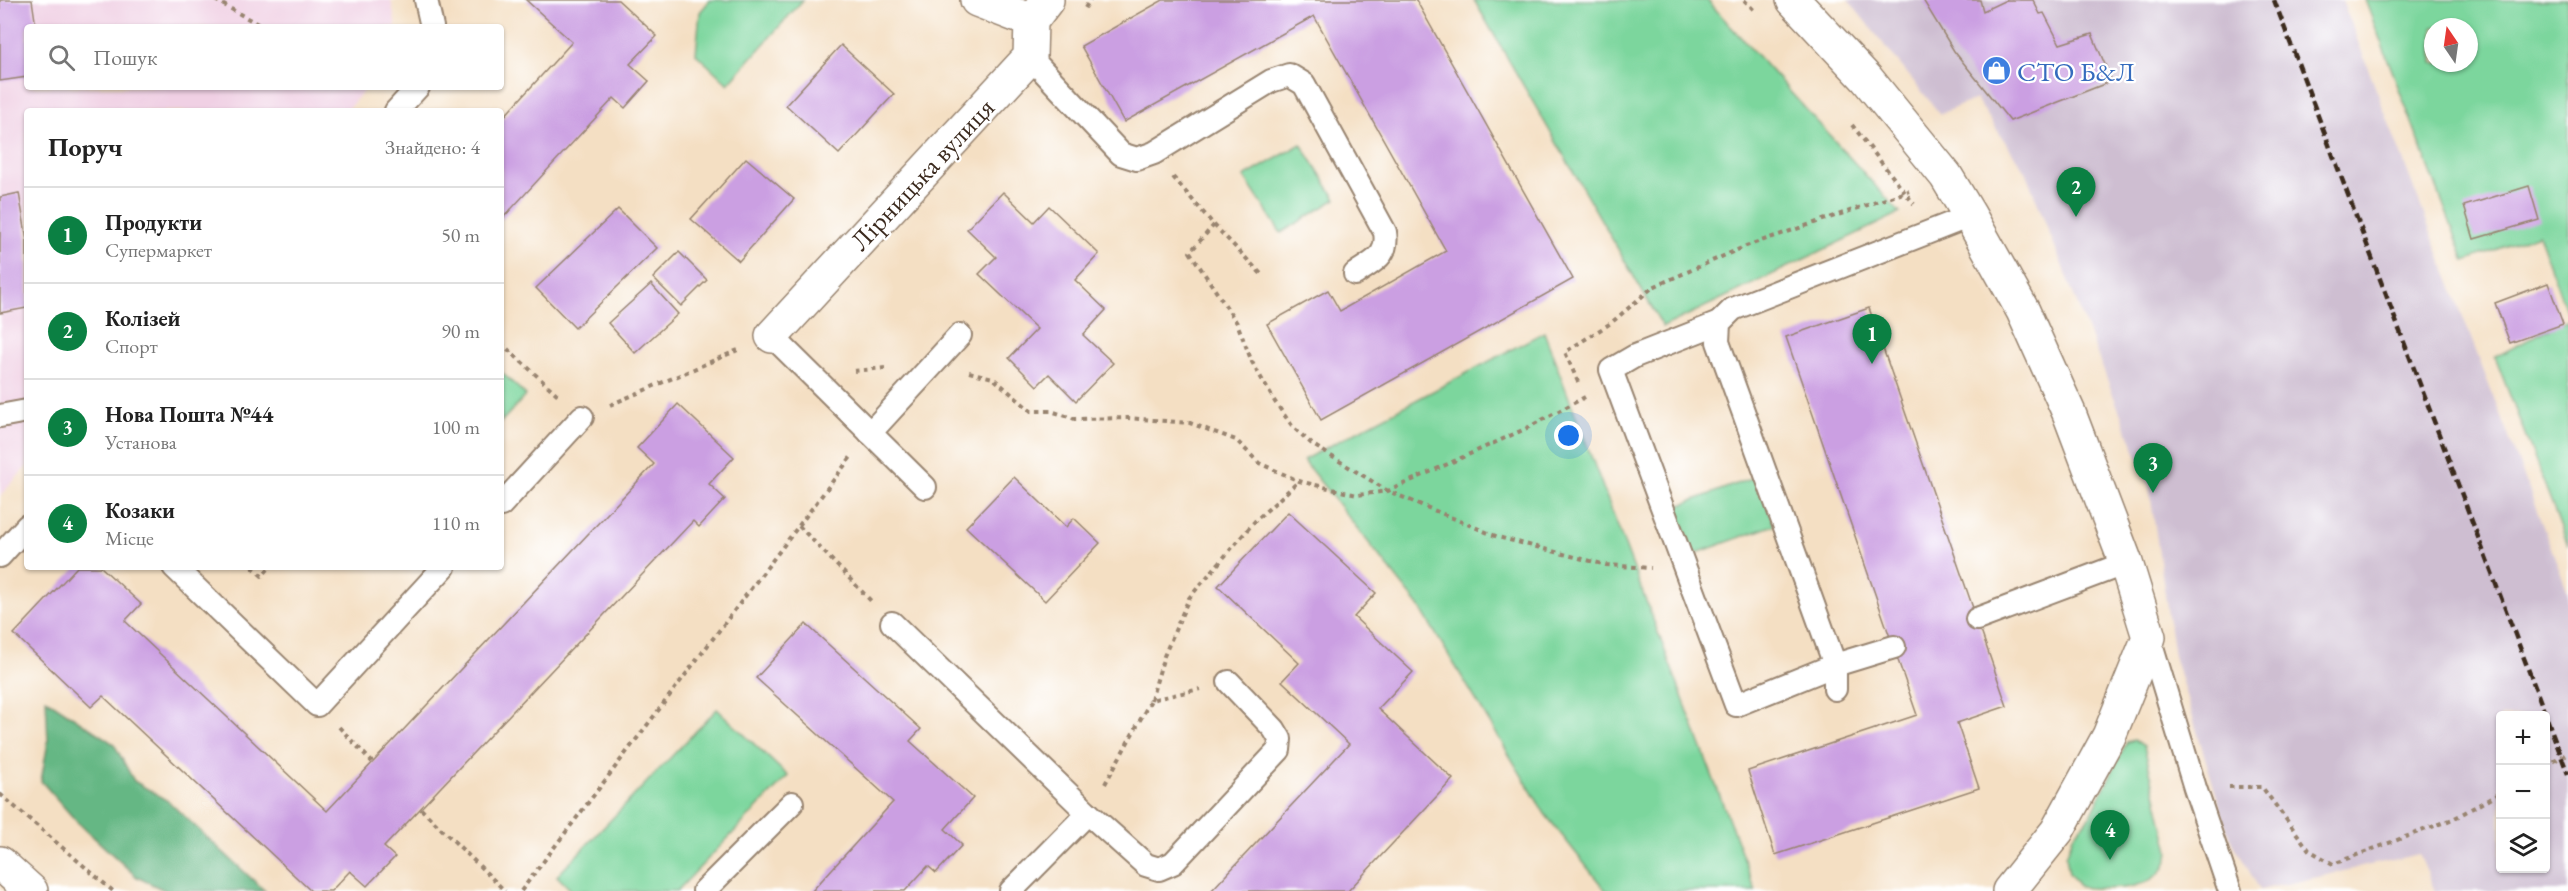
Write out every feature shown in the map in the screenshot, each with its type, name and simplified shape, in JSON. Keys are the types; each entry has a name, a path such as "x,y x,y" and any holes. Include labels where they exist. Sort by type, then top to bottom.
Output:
{"street":[{"path":"977,0 1039,10 1030,57"},
{"path":"1793,0 1867,79 1946,177 1970,216 2023,311 2069,413 2126,563 2149,637 2109,736 2057,831 2009,891"},
{"name":"Лірницька вулиця","path":"772,336 1030,57"},
{"path":"0,863 31,891"}],"lane":[{"path":"426,0 431,24"},
{"path":"1030,57 1121,154 1137,159 1154,153 1271,81 1289,75 1304,84 1385,232 1387,244 1381,256 1355,274"},
{"path":"399,108 415,90"},
{"path":"1894,647 1835,665 1736,705 1611,370 1635,356 1719,323 1733,309 1970,216"},
{"path":"1719,323 1718,342 1835,665 1835,689"},
{"path":"870,432 960,335"},
{"path":"772,336 925,487"},
{"path":"0,416 24,412"},
{"path":"504,502 582,417"},
{"path":"0,556 24,529"},
{"path":"1977,619 2126,563"},
{"path":"177,570 317,705 441,570"},
{"path":"892,622 1088,813 1146,865 1159,869 1173,863 1278,750 1280,739 1274,729 1228,682"},
{"path":"2149,637 2195,788 2230,891"},
{"path":"704,891 792,803"},
{"path":"1011,891 1088,813"}],"path":[{"path":"216,0 258,24"},
{"path":"1744,0 1764,21"},
{"path":"1845,117 1904,192 1917,213"},
{"path":"1154,153 1214,225 1263,276"},
{"path":"814,378 830,374 934,363 993,378 1031,411 1051,411 1075,419 1128,418 1190,423 1236,440 1259,464 1299,481 1357,495 1388,491 1525,429 1585,398 1565,352 1611,323 1653,287 1746,246 1946,177"},
{"path":"1214,225 1190,252 1237,323 1252,362 1275,402 1293,427 1313,445 1388,491 1498,537 1606,565 1661,569"},
{"path":"504,346 582,417 772,336"},
{"path":"521,891 870,432"},
{"path":"1088,813 1151,700 1164,656 1189,598 1255,521 1299,481"},
{"path":"799,526 892,622"},
{"path":"255,570 262,576 267,570"},
{"path":"1151,700 1228,682"},
{"path":"317,705 372,762"},
{"path":"2548,765 2568,753"},
{"path":"2195,788 2262,787 2309,850 2333,864 2453,819 2496,795"},
{"path":"0,794 113,891"},
{"path":"421,809 505,891"}],"shaded area":[{"path":"0,0 391,0 395,24 24,24 24,90 364,90 349,108 24,108 24,469 0,496"},
{"path":"1848,0 2342,0 2568,592 2568,891 2435,891 2419,854 2260,890 2229,836 2174,656 2149,486 2025,171 1976,99 1940,114"}],"green space":[{"path":"710,0 803,0 728,84 696,54 700,12"},
{"path":"1474,0 1707,0 1900,213 1663,327"},
{"path":"2365,0 2568,0 2568,316 2538,234 2465,261"},
{"path":"1301,144 1336,199 1281,233 1244,177"},
{"path":"2568,319 2568,545 2495,357"},
{"path":"1544,332 1756,891 1606,891 1545,814 1419,606 1303,460"},
{"path":"504,375 526,395 504,419"},
{"path":"1757,476 1774,525 1694,554 1676,507"},
{"path":"46,699 114,744 134,781 168,801 265,891 166,891 137,877 77,822 41,781 48,742"},
{"path":"717,709 788,776 677,891 572,891 557,876"},
{"path":"2134,740 2144,746 2169,851 2165,864 2158,874 2136,886 2108,889 2080,887 2069,873 2066,856 2073,836 2091,815 2127,742"}],"building":[{"path":"0,0 32,0 36,24 24,24 24,77 0,81"},
{"path":"526,0 618,0 657,36 630,64 649,81 625,108 614,98 504,217 504,117 572,42"},
{"path":"1163,0 1416,0 1573,279 1321,420 1267,324 1328,290 1340,311 1446,251 1314,16 1124,122 1081,46"},
{"path":"1923,0 1980,0 1983,11 2006,0 2033,0 2040,14 2044,13 2060,44 2092,34 2112,81 2010,121 1954,51"},
{"path":"841,45 894,94 839,154 786,105"},
{"path":"746,158 794,199 739,261 691,219"},
{"path":"2529,186 2539,220 2474,239 2464,206"},
{"path":"1003,192 1034,222 1049,206 1099,254 1075,280 1106,310 1083,335 1113,363 1076,401 1049,374 1037,386 1009,358 1037,329 979,274 996,257 967,229"},
{"path":"19,193 24,222 24,309 0,313 0,197"},
{"path":"618,209 657,248 575,328 536,288"},
{"path":"679,252 707,280 681,306 653,278"},
{"path":"2548,283 2563,324 2510,343 2495,303"},
{"path":"651,284 678,314 635,353 608,323"},
{"path":"1869,308 2007,706 1957,723 1979,788 1775,855 1748,771 1917,715 1786,337"},
{"path":"678,404 734,457 709,484 725,499 699,527 693,521 384,847 395,857 367,886 350,871 331,891 311,891 103,696 91,707 14,634 74,570 104,570 141,604 125,621 327,811 654,464 637,448"},
{"path":"1014,477 1066,527 1074,518 1100,543 1045,601 966,527"},
{"path":"1288,512 1376,593 1354,617 1413,672 1378,709 1453,779 1348,891 1211,891 1349,744 1282,681 1299,663 1218,586"},
{"path":"806,624 921,729 910,741 973,798 945,829 962,845 936,873 928,866 905,891 812,891 893,802 756,678"}],"railway":[{"path":"2274,0 2568,774"}],"place":[{"name":"СТО Б&Л","path":"1996,71"},
{"name":"Колізей","path":"2076,217"},
{"name":"Продукти","path":"1872,364"},
{"name":"Нова Пошта №44","path":"2153,493"},
{"name":"Козаки","path":"2110,860"}]}
